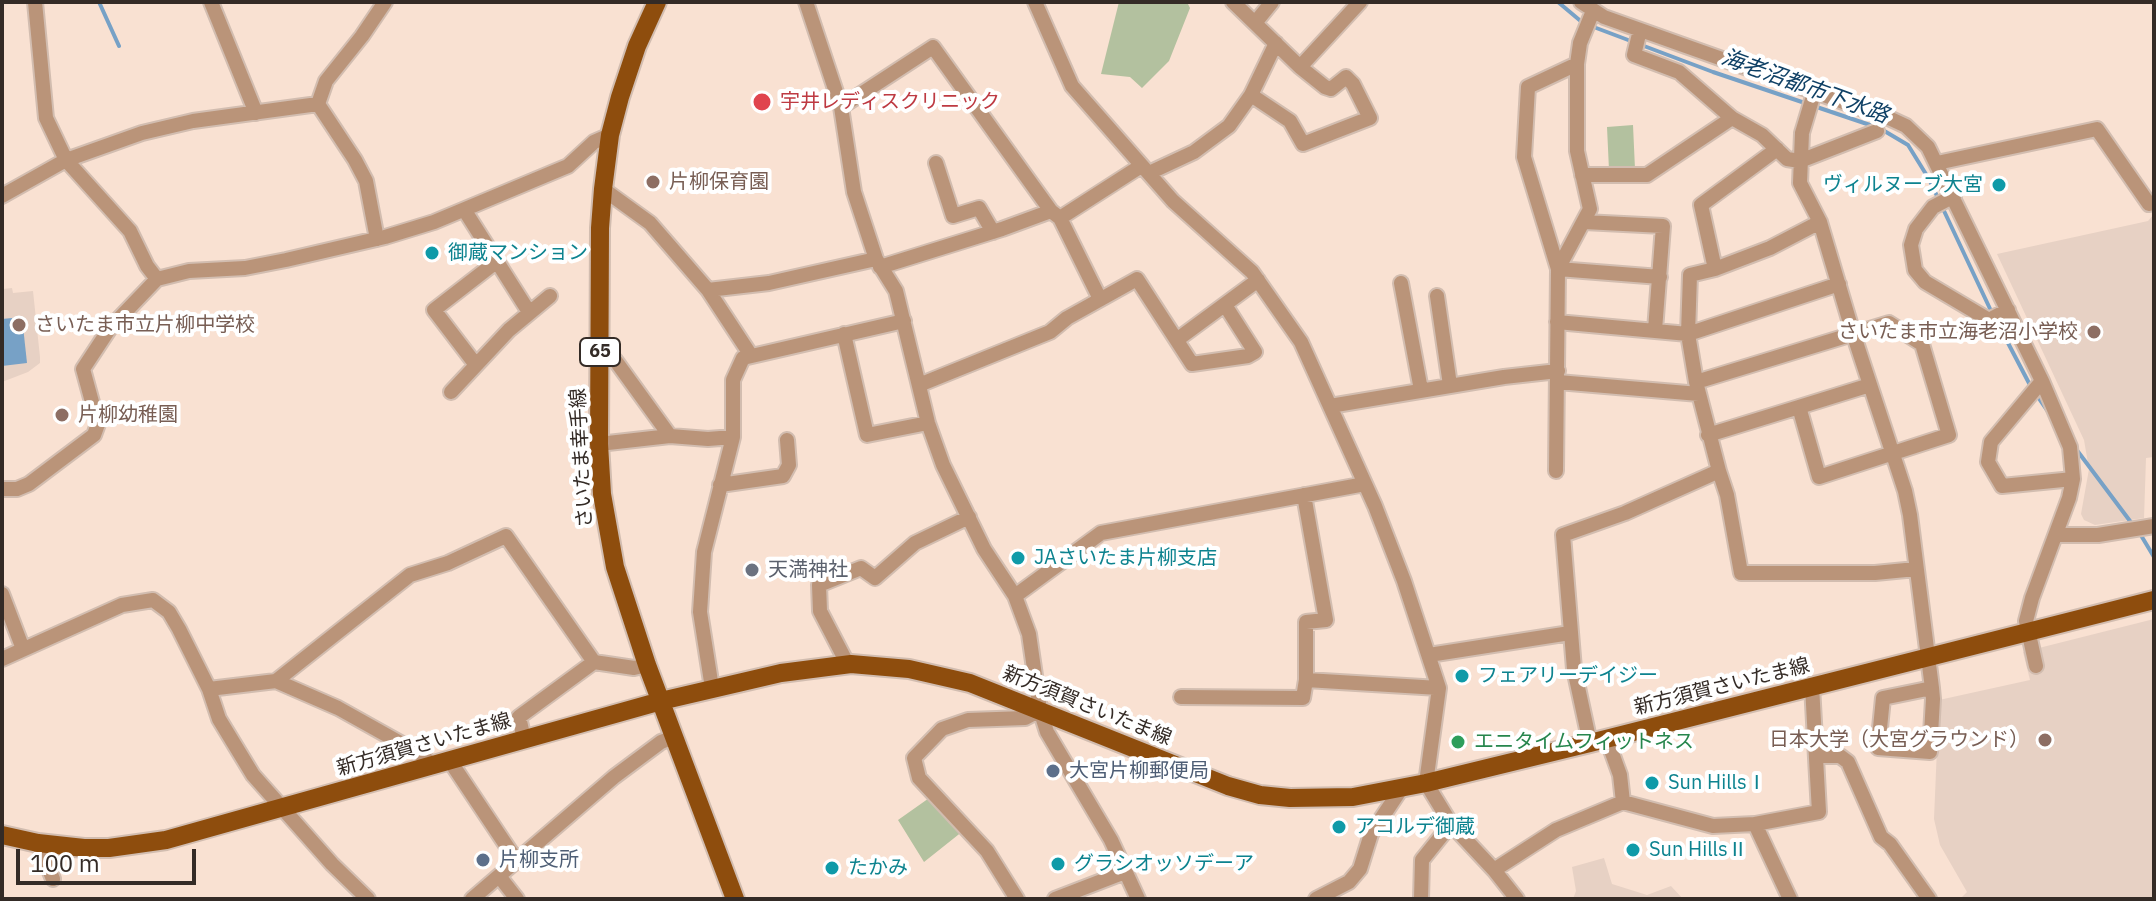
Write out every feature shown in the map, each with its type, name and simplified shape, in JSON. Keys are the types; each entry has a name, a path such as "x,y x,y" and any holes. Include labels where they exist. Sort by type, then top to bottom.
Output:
{"main road":[{"name":"さいたま幸手線","path":"657,2 628,70 610,135 600,228 599,444 608,540 647,665 735,899"},
{"name":"新方須賀さいたま線","path":"6,840 84,848 138,845 199,832 712,688 781,673 848,665 883,666 941,675 1040,710 1228,786 1260,795 1353,797 1401,789 1599,741 2154,600"}],"street":[{"path":"35,2 46,118 66,160 130,231 157,279"},
{"path":"211,2 256,113"},
{"path":"318,104 326,81 385,2"},
{"path":"806,2 841,107 854,192 878,263 896,291 928,423 943,465 984,549 1015,596 1029,634 1040,710 1047,732 1111,840 1138,899"},
{"path":"1035,2 1072,86 1173,201 1258,280 1301,342 1365,484 1404,581 1439,688 1426,783 1451,824 1517,899"},
{"path":"1233,2 1325,87 1331,89 1346,77 1353,84 1370,118 1303,144 1290,121 1251,95"},
{"path":"1255,23 1272,2"},
{"path":"1300,67 1360,2"},
{"path":"1558,269 1590,209 1577,151 1577,64 1587,17 1640,30 1906,126 1928,147 1954,196 2070,447 2073,479 2028,609 2027,632 2036,666"},
{"path":"1640,30 1634,55 1679,72 1691,80 1732,118 1762,135 1787,159 1800,161 1877,131"},
{"path":"708,290 769,283 878,263 1056,214 1145,170 1194,152 1214,139 1229,126 1251,95 1276,43"},
{"path":"841,107 933,47 1056,214 1100,299"},
{"path":"1556,471 1558,269 1524,157 1528,87 1577,64"},
{"path":"1814,93 1802,133 1800,183 1820,222 1907,503 1932,688 1930,752 1878,748 1883,698 1932,688"},
{"path":"2,196 66,160 142,133 193,121 318,104"},
{"path":"318,104 366,181 377,239"},
{"path":"1582,175 1647,175 1732,118"},
{"path":"1937,163 2097,129 2149,204 2154,203"},
{"path":"2,489 17,489 29,484 94,435 98,424 83,369 110,328 157,279 189,271 245,268 377,239 465,211 568,166 594,142 610,135"},
{"path":"1715,269 1701,205 1777,149"},
{"path":"936,163 953,216 979,208 993,232"},
{"path":"603,189 650,223 708,290 750,354"},
{"path":"1954,196 1933,207 1916,229 1911,245 1915,270 1925,282 1989,320 2008,310"},
{"path":"465,211 529,312"},
{"path":"1584,222 1663,226 1655,330"},
{"path":"1820,222 1770,248 1690,275 1688,334 1697,388 1727,495 1741,573 1875,573 1916,569"},
{"path":"476,365 434,310 496,262"},
{"path":"1558,269 1660,277"},
{"path":"919,385 1050,332 1067,318 1137,279 1192,364 1248,356 1255,352 1225,305"},
{"path":"1178,339 1258,280"},
{"path":"1401,283 1421,390"},
{"path":"1557,322 1688,334 1839,284"},
{"path":"451,392 529,312 550,296"},
{"path":"1437,296 1450,385"},
{"path":"712,688 700,612 704,552 733,437 733,380 743,358 904,321"},
{"path":"1330,406 1450,385 1558,377 1697,388 1889,323 1922,344 1949,435 1819,477 1799,407"},
{"path":"844,334 867,435 928,423"},
{"path":"600,359 615,360 670,436"},
{"path":"2042,381 1991,442 1988,462 2002,486 2073,479"},
{"path":"1708,435 1870,385"},
{"path":"599,444 670,436 733,437"},
{"path":"720,485 783,476 789,465 787,440"},
{"path":"1623,802 1620,775 1599,741 1574,669 1563,535 1625,513 1719,471"},
{"path":"1015,596 1101,533 1365,484"},
{"path":"1181,697 1303,698 1306,622 1326,620 1304,495"},
{"path":"848,665 820,611 819,585 861,568 875,578 915,543 969,517"},
{"path":"2056,535 2098,535 2154,526"},
{"path":"276,681 410,575 448,563 506,536 594,662"},
{"path":"2,594 23,649"},
{"path":"2,659 122,605 153,600 169,612 194,656 219,719 253,775 368,899"},
{"path":"1429,655 1570,633"},
{"path":"524,739 519,717 594,662 634,668 647,665"},
{"path":"1306,680 1439,688"},
{"path":"209,689 276,681 338,708 442,764 516,860"},
{"path":"1494,870 1556,830 1623,802 1713,826 1755,824 1819,812 1812,686"},
{"path":"1017,899 987,851 919,778 914,758 942,729 968,720 1025,718 1040,710"},
{"path":"472,899 614,777 661,742 674,737"},
{"path":"1816,756 1840,756 1848,762 1881,837 1890,844 1929,899"},
{"path":"1316,899 1349,882 1360,869 1371,834 1401,789"},
{"path":"1421,899 1422,860 1451,824"},
{"path":"1755,824 1790,899"},
{"path":"38,843 53,879"},
{"path":"1055,899 1125,872"},
{"path":"499,876 517,899"}],"shaded area":[{"name":"さいたま市立海老沼小学校","path":"2154,214 2154,457 2146,458 2144,518 2095,525 2084,520 2081,514 2089,469 2084,440 1997,254 2148,221"},
{"name":"さいたま市立片柳中学校","path":"2,285 3,289 12,288 13,293 33,291 40,363 28,372 2,382"},
{"name":"日本大学（大宮グラウンド）","path":"2154,619 2154,899 1960,899 1967,892 1940,845 1934,819 1939,700 2030,680 2023,652"},
{"path":"1604,858 1612,884 1647,895 1671,886 1683,899 1573,899 1576,891 1572,867"}],"green space":[{"path":"1119,2 1187,2 1190,8 1169,61 1142,88 1130,77 1101,74"},
{"path":"1633,125 1635,169 1609,170 1607,127"},
{"path":"932,796 963,831 924,862 898,820"}],"water":[{"path":"22,317 27,363 2,366 2,319"}],"waterway":[{"path":"99,2 119,46"},
{"name":"海老沼都市下水路","path":"1558,2 1583,23"},
{"name":"海老沼都市下水路","path":"1591,26 1713,72 1873,126"},
{"name":"海老沼都市下水路","path":"1881,129 1908,145 1929,179 1992,313"},
{"name":"海老沼都市下水路","path":"1996,320 2031,387"},
{"name":"海老沼都市下水路","path":"2036,394 2047,410"},
{"name":"海老沼都市下水路","path":"2076,449 2133,525"},
{"name":"海老沼都市下水路","path":"2139,532 2154,557"}],"place":[{"name":"宇井レディスクリニック","path":"762,102"},
{"name":"片柳保育園","path":"653,182"},
{"name":"ヴィルヌーブ大宮","path":"1999,185"},
{"name":"御蔵マンション","path":"432,253"},
{"name":"さいたま市立片柳中学校","path":"19,325"},
{"name":"さいたま市立海老沼小学校","path":"2094,332"},
{"name":"片柳幼稚園","path":"62,415"},
{"name":"JAさいたま片柳支店","path":"1018,558"},
{"name":"天満神社","path":"752,570"},
{"name":"フェアリーデイジー","path":"1462,676"},
{"name":"日本大学（大宮グラウンド）","path":"2045,740"},
{"name":"エニタイムフィットネス","path":"1458,742"},
{"name":"大宮片柳郵便局","path":"1053,771"},
{"name":"Sun HillsⅠ","path":"1652,783"},
{"name":"アコルデ御蔵","path":"1339,827"},
{"name":"Sun HillsⅡ","path":"1633,850"},
{"name":"片柳支所","path":"483,860"},
{"name":"グラシオッソデーア","path":"1058,864"},
{"name":"たかみ","path":"832,868"}]}
